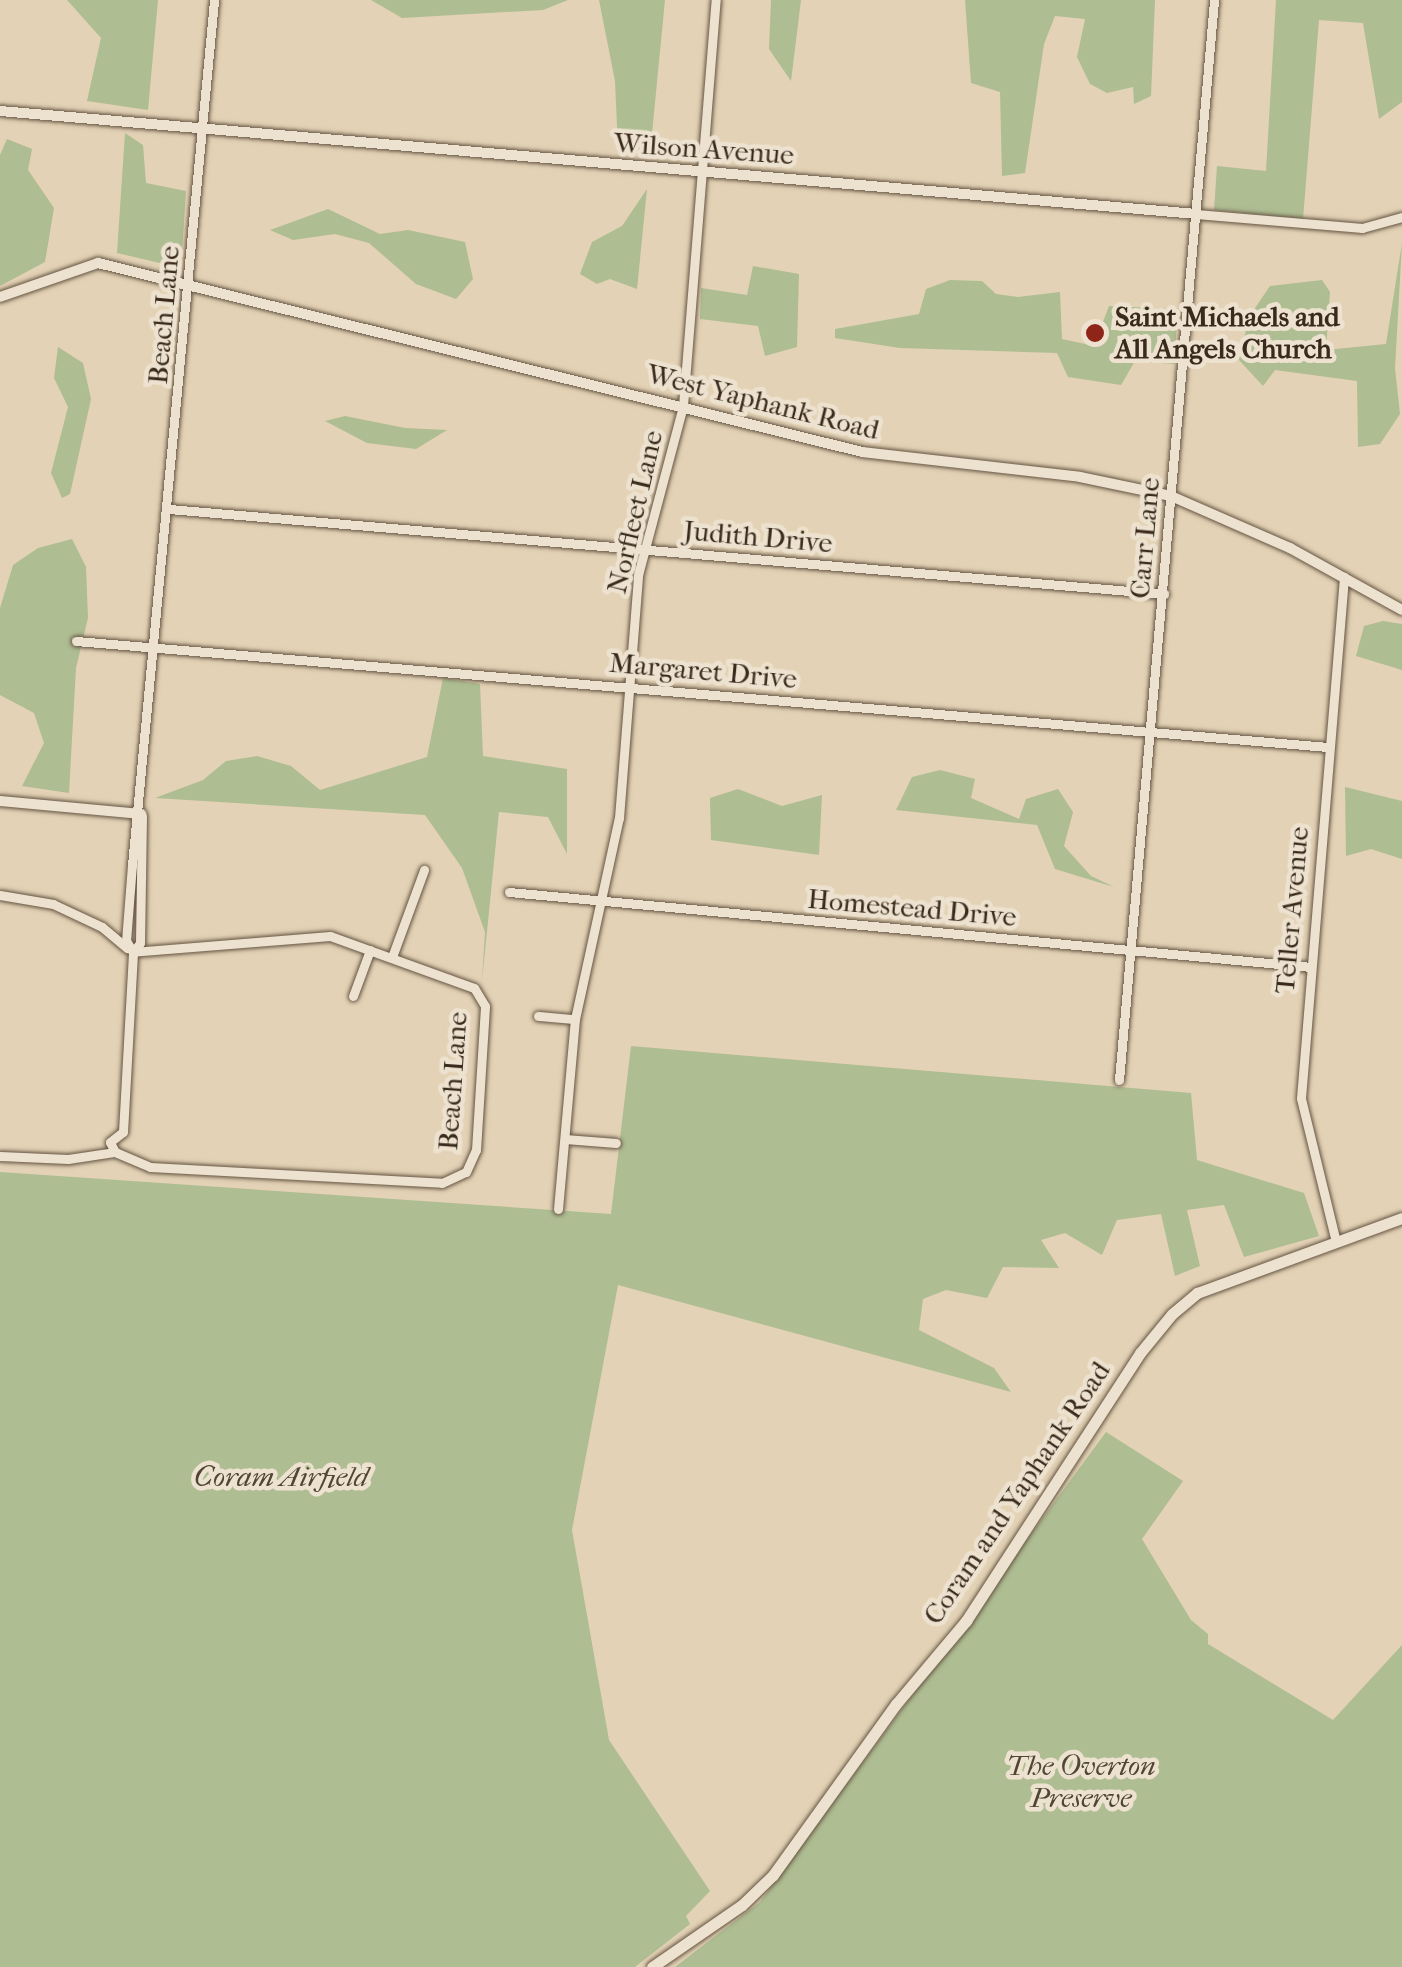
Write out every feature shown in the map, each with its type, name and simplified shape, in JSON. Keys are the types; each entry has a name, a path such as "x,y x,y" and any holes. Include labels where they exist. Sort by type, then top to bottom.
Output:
{"main road":[{"name":"Coram and Yaphank Road","path":"652,1967 773,1876 896,1704 966,1622 1172,1314 1197,1294 1402,1218"}],"street":[{"name":"Beach Lane","path":"115,1152 110,1142 123,1132 133,952 126,941 141,814 214,0"},
{"name":"Norfleet Lane","path":"558,1209 576,1020 604,903 619,818 628,687 645,550 683,406 716,0"},
{"name":"Carr Lane","path":"1119,1080 1214,0"},
{"name":"Wilson Avenue","path":"0,111 1362,228 1402,217"},
{"name":"West Yaphank Road","path":"0,297 98,264 915,462 1080,477 1171,496 1344,578 1402,610"},
{"name":"Judith Drive","path":"169,509 1164,594"},
{"name":"Teller Avenue","path":"1336,1242 1301,1098 1327,747 1344,578"},
{"name":"Margaret Drive","path":"76,640 1327,747"},
{"path":"0,801 141,814"},
{"path":"392,957 424,870"},
{"name":"Homestead Drive","path":"509,892 1312,967"},
{"path":"0,895 70,912 133,952"},
{"name":"Beach Lane","path":"0,1156 68,1159 115,1152 150,1167 442,1183 466,1172 476,1150 485,1006 474,988 330,936 133,952"},
{"path":"354,996 370,950"},
{"path":"538,1016 576,1020"},
{"path":"565,1139 616,1142"}],"green space":[{"path":"67,0 158,0 148,110 87,101 101,38"},
{"path":"371,0 568,0 543,10 402,18"},
{"path":"599,0 665,0 650,154 618,149 615,81"},
{"path":"771,0 801,0 791,81 769,49"},
{"path":"965,0 1155,0 1151,96 1134,104 1133,87 1107,93 1090,84 1077,57 1085,19 1055,16 1044,44 1025,173 1002,176 1000,92 971,83"},
{"path":"1276,0 1402,0 1402,102 1379,119 1363,23 1319,20 1303,219 1214,210 1217,166 1266,171"},
{"path":"125,133 143,145 146,183 186,191 181,268 117,253"},
{"path":"7,139 32,149 28,170 54,208 45,262 0,286 0,155"},
{"path":"647,189 637,289 610,279 597,284 580,274 592,242 622,226"},
{"path":"328,209 380,234 408,230 465,242 473,279 456,299 416,284 369,243 335,234 293,240 270,230"},
{"path":"1402,243 1395,368 1400,414 1380,444 1358,447 1357,381 1275,370 1263,386 1239,360 1249,317 1270,286 1322,280 1330,292 1326,350 1386,344"},
{"path":"753,266 799,274 797,347 765,356 758,326 700,319 701,288 747,295"},
{"path":"950,280 982,281 996,294 1018,297 1060,292 1062,339 1094,346 1109,306 1178,309 1174,364 1135,361 1121,385 1068,377 1057,353 900,348 835,338 835,329 919,314 926,289"},
{"path":"58,347 83,363 91,399 70,494 62,498 51,473 68,407 54,378"},
{"path":"345,416 405,428 447,430 416,449 367,443 325,421"},
{"path":"72,539 86,567 88,618 76,668 69,793 22,786 44,743 34,713 0,695 0,608 13,565 38,548"},
{"path":"1383,621 1402,624 1402,670 1356,656 1364,626"},
{"path":"443,678 480,684 483,756 567,769 567,854 548,817 499,812 482,981 485,932 462,868 425,815 155,798 203,780 226,761 257,756 291,766 320,790 427,757"},
{"path":"940,770 975,779 971,798 1019,819 1026,799 1058,789 1073,812 1064,846 1091,876 1114,887 1055,869 1037,825 896,810 912,777"},
{"path":"1345,787 1402,801 1402,859 1371,849 1346,856"},
{"path":"738,789 782,806 822,795 819,855 711,840 710,798"},
{"name":"Coram Airfield","path":"631,1046 1191,1093 1197,1160 1304,1193 1319,1236 1244,1257 1224,1205 1187,1210 1200,1266 1175,1276 1161,1214 1117,1220 1102,1255 1065,1233 1041,1240 1059,1268 1003,1267 987,1298 946,1290 923,1299 919,1330 994,1368 1011,1392 618,1285 572,1530 609,1740 710,1891 686,1916 690,1924 635,1967 0,1967 0,1172 611,1214"},
{"name":"The Overton Preserve","path":"1106,1432 1183,1481 1142,1539 1191,1620 1208,1634 1208,1644 1333,1720 1402,1645 1402,1967 675,1967 760,1902"}],"place":[{"name":"Saint Michaels and All Angels Church","path":"1095,333"}]}
